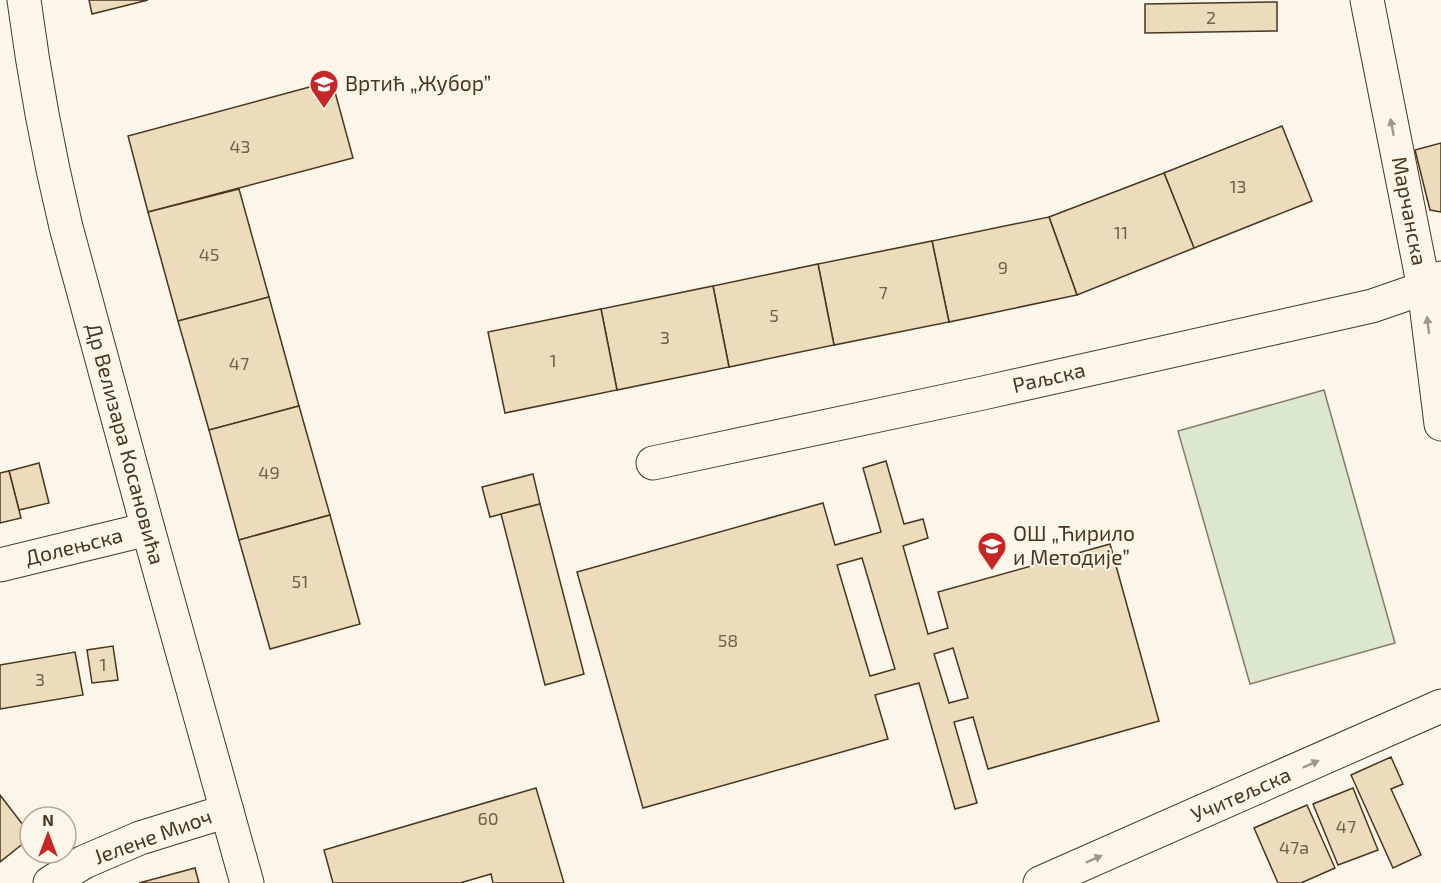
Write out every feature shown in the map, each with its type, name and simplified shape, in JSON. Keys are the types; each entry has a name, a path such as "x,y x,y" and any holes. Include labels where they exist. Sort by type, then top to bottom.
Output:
{"street":[{"name":"Др Велизара Косановића","path":"24,0 54,179 246,883"},
{"name":"Марчанска","path":"1367,0 1432,283 1441,424"},
{"name":"Раљска","path":"653,463 960,398 1371,306 1432,283"},
{"name":"Долењска","path":"0,565 148,529"},
{"name":"Учитељска","path":"1040,883 1441,706"},
{"name":"Јелене Миоч","path":"50,883 84,862 140,838 227,811"}],"green space":[{"path":"1324,390 1395,643 1250,684 1178,431"}],"building":[{"path":"89,0 148,0 92,14"},
{"path":"1277,2 1277,31 1145,33 1145,4"},
{"path":"332,81 353,158 148,212 128,136"},
{"path":"1282,126 1312,201 1194,248 1164,173"},
{"path":"1441,143 1441,212 1430,210 1415,150"},
{"path":"1164,173 1194,248 1077,295 1049,217"},
{"path":"239,189 269,297 178,321 148,212"},
{"path":"1049,217 1077,295 949,322 932,241"},
{"path":"932,241 949,322 834,345 818,264"},
{"path":"818,264 834,345 729,367 713,286"},
{"path":"713,286 729,367 617,390 601,309"},
{"path":"269,297 299,406 209,430 178,321"},
{"path":"601,309 617,390 505,413 488,332"},
{"path":"299,406 330,515 239,540 209,430"},
{"path":"886,461 904,524 923,519 928,538 903,546 928,634 948,628 938,592 1110,544 1159,721 988,769 973,717 954,722 977,803 955,809 919,683 875,695 888,739 643,808 577,572 823,503 835,545 881,532 863,468","holes":["862,558 895,669 870,676 837,565","953,648 968,698 949,703 934,654"]},
{"path":"39,463 49,503 19,510 9,471"},
{"path":"9,471 21,518 0,523 0,473"},
{"path":"533,474 540,504 490,517 482,487"},
{"path":"540,504 584,674 545,685 501,514"},
{"path":"330,515 360,624 270,649 239,540"},
{"path":"113,646 118,680 92,683 87,650"},
{"path":"75,652 83,695 0,709 0,665"},
{"path":"1391,757 1403,784 1391,789 1421,855 1393,868 1351,775"},
{"path":"536,788 564,883 493,883 491,874 460,883 333,883 324,850"},
{"path":"1353,788 1378,850 1338,865 1313,804"},
{"path":"0,795 18,818 18,848 0,862"},
{"path":"1307,805 1335,868 1301,883 1278,883 1254,828"},
{"path":"195,868 199,883 139,883"}],"place":[{"name":"Вртић „Жубор”","path":"324,110"},
{"name":"ОШ „Ћирило и Методије”","path":"992,572"}]}
